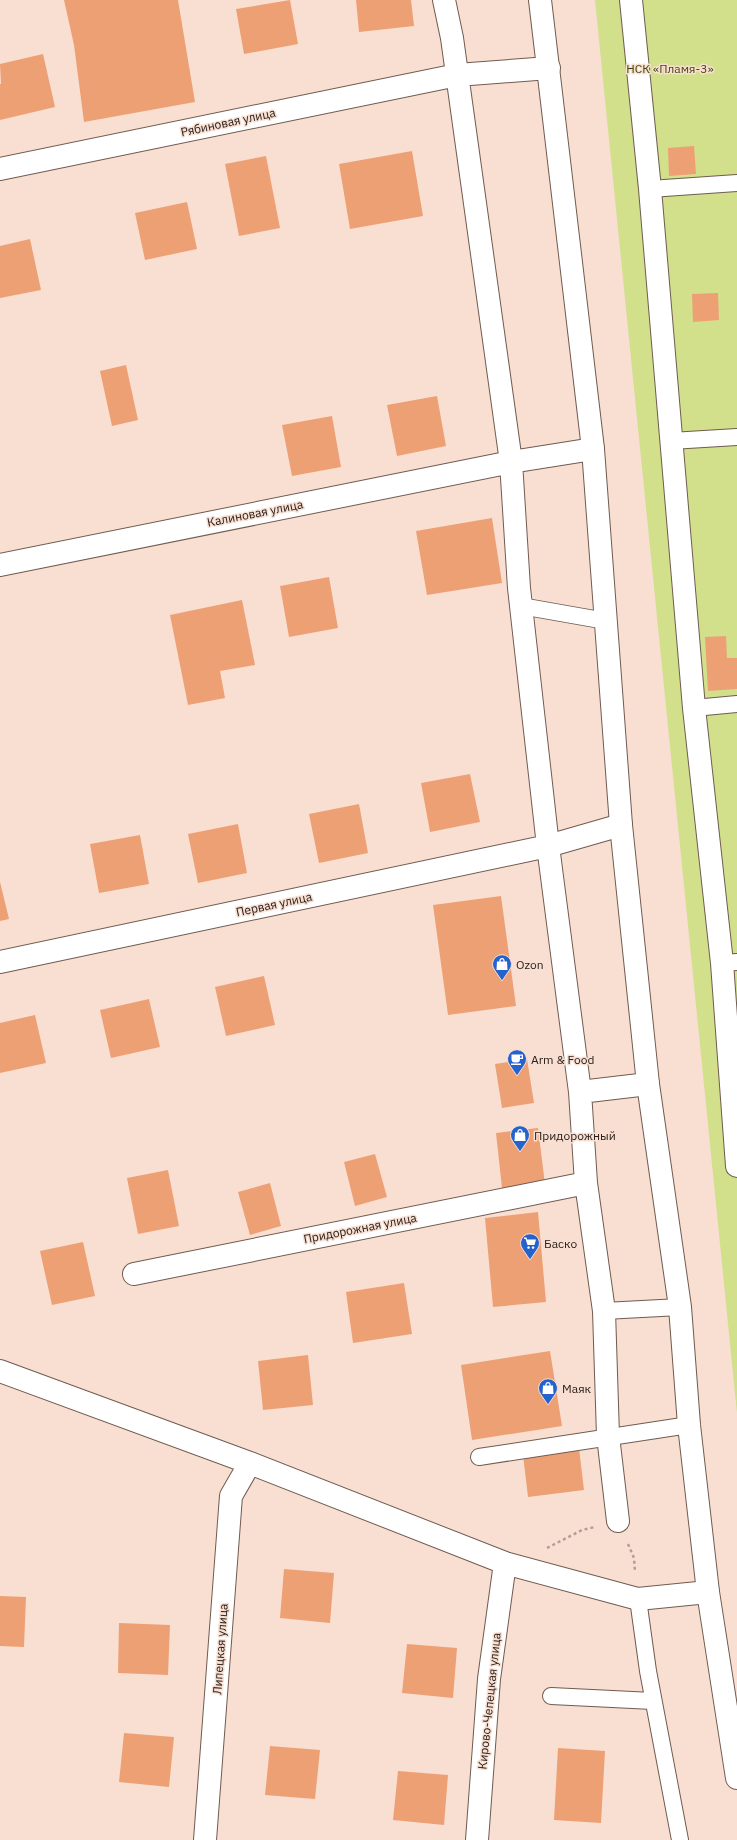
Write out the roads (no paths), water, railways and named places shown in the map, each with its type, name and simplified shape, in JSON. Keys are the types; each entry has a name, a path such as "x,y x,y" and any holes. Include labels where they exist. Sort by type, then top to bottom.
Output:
{"street":[{"path":"444,0 452,38 511,462 521,606 548,846 580,1092 586,1183 604,1311 608,1436 618,1521"},
{"path":"540,0 550,68 592,449 621,825 648,1084 680,1307 689,1425 708,1592 737,1778"},
{"path":"631,0 650,189 694,708 730,962 737,1166"},
{"name":"Рябиновая улица","path":"0,168 457,75 550,68"},
{"name":"Калиновая улица","path":"0,565 511,462 592,449"},
{"name":"Первая улица","path":"0,962 548,846 621,825"},
{"path":"580,1092 648,1084"},
{"name":"Придорожная улица","path":"134,1274 586,1183"},
{"path":"0,1371 250,1463 505,1563 638,1599 708,1592"},
{"name":"Липецкая улица","path":"205,1840 231,1496 250,1463"},
{"name":"Кирово-Чепецкая улица","path":"477,1840 489,1680 505,1563"}],"lane":[{"path":"650,189 737,183"},
{"path":"671,441 737,437"},
{"path":"521,606 606,622"},
{"path":"694,708 737,704"},
{"path":"604,1311 680,1307"},
{"path":"479,1457 608,1436 689,1425"},
{"path":"638,1599 653,1701 680,1840"},
{"path":"551,1696 653,1701"}],"place":[{"name":"Ozon","path":"502,981"},
{"name":"Arm & Food","path":"517,1076"},
{"name":"Придорожный","path":"520,1152"},
{"name":"Баско","path":"530,1260"},
{"name":"Маяк","path":"548,1405"}],"park label":[{"name":"НСК «Пламя-3»","path":"670,68"}]}
